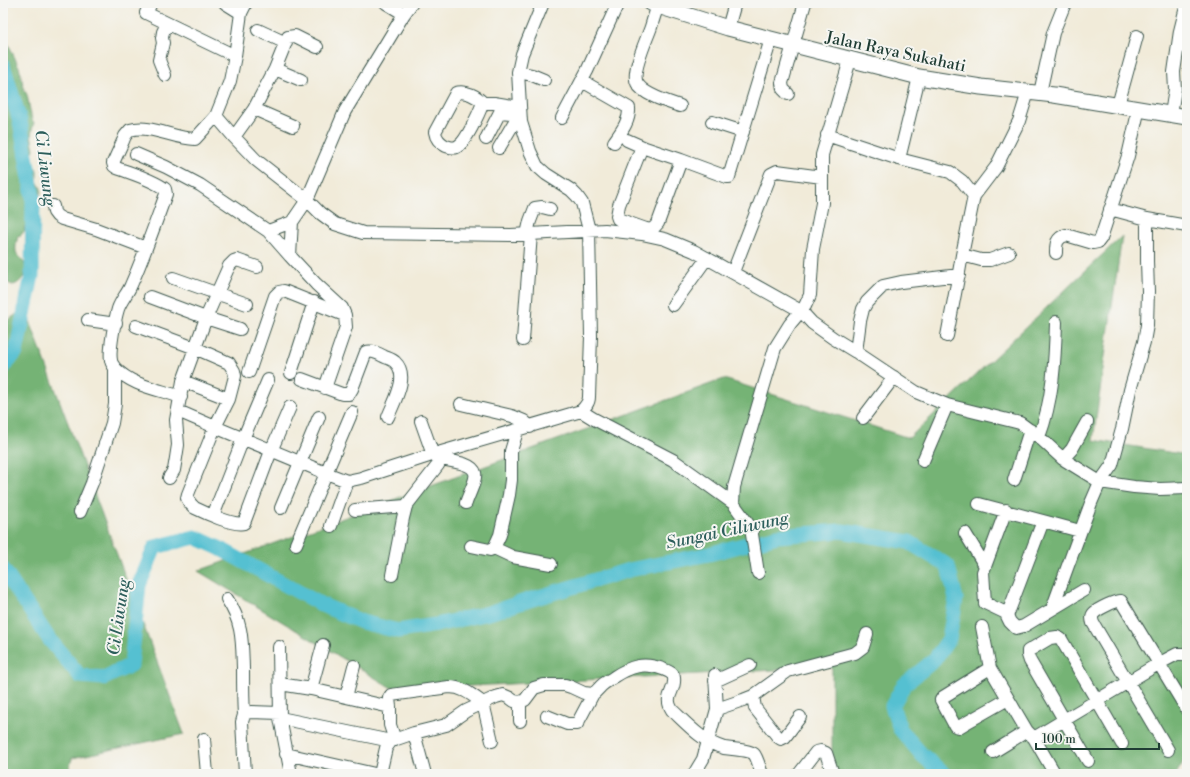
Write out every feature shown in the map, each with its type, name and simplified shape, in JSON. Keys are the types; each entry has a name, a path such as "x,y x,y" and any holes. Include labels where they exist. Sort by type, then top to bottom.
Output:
{"main road":[{"name":"Jalan Raya Sukahati","path":"654,5 728,28 919,77 1187,116"}],"street":[{"path":"151,3 146,13 235,56"},
{"path":"181,397 140,385 115,368 110,358 118,309 121,301 131,287 166,194 165,189 150,181 117,168 113,163 125,136 130,130 142,128 178,137 195,139 216,116 230,81 243,8 224,3"},
{"path":"386,3 404,14"},
{"path":"290,256 292,222 307,200 345,111 412,3"},
{"path":"178,411 326,474 347,481 581,411 586,406 589,400 591,336 589,230 582,203 577,196 537,166 530,150 519,112 518,72 522,54 543,3"},
{"path":"562,118 582,81 618,3"},
{"path":"728,28 735,3"},
{"path":"788,94 784,89 782,82 805,3"},
{"path":"947,336 974,196 996,167 1034,93 1053,33 1065,3"},
{"path":"1171,114 1175,89 1174,72 1180,31 1187,3"},
{"path":"654,5 638,61 636,77 637,83 642,90 651,95 680,106"},
{"path":"165,75 159,60 163,43 163,32 167,24"},
{"path":"258,30 286,43"},
{"path":"234,137 254,109 275,69 289,36 295,36 316,47"},
{"path":"1118,105 1137,36"},
{"path":"627,140 645,148 729,177 771,39"},
{"path":"732,503 734,487 774,348 790,324 805,306 810,295 813,249 822,203 822,155 850,60"},
{"path":"275,69 301,80"},
{"path":"518,72 532,75 544,80"},
{"path":"899,159 919,77"},
{"path":"582,81 629,108 627,121 614,142"},
{"path":"483,103 473,125 460,146 456,148 451,147 438,140 435,132 456,92 466,92 483,103 494,103 519,112"},
{"path":"1056,253 1056,242 1058,238 1062,236 1066,235 1093,243 1098,242 1101,238 1128,156 1139,108"},
{"path":"254,109 293,126"},
{"path":"486,139 500,112 519,112"},
{"path":"499,148 519,112"},
{"path":"216,116 256,160 335,224 363,233 511,235 589,230 614,230 665,239 694,251 801,311 812,323 916,392 947,405 1020,423 1039,437 1063,459 1100,482 1154,489 1187,488"},
{"path":"712,122 743,132"},
{"path":"827,135 899,159 950,172 962,181 974,196"},
{"path":"645,148 641,149 616,216 618,219 646,230 651,230 658,223 681,160"},
{"path":"136,154 166,167 200,185 268,231 316,284 342,308 346,315 346,327 325,388"},
{"path":"733,272 772,174 777,171 822,177"},
{"path":"53,206 54,212 62,219 96,229 146,248"},
{"path":"523,340 530,221 535,208 542,207 550,209"},
{"path":"1110,209 1147,219 1187,226"},
{"path":"1052,609 1080,531 1100,482 1112,465 1122,430 1130,390 1144,342 1147,325 1148,291 1146,261 1147,219"},
{"path":"268,231 292,222"},
{"path":"962,255 981,260 990,260 1009,254"},
{"path":"673,305 707,258"},
{"path":"169,478 174,470 176,458 178,445 176,420 184,381 206,318 229,266 234,261 240,261 257,266"},
{"path":"856,352 863,309 867,302 883,286 901,282 959,275"},
{"path":"173,278 248,304"},
{"path":"249,372 275,296 279,292 284,291 346,315"},
{"path":"150,297 240,329"},
{"path":"314,302 297,376 342,394 349,394 366,352 370,351 377,353 394,362 399,368 402,376 401,383 388,417"},
{"path":"88,320 116,323"},
{"path":"1039,437 1044,425 1050,399 1055,360 1056,322"},
{"path":"136,326 195,348 229,363 234,371 235,376 230,399 215,428 188,494 187,498 195,508 236,524 244,523 271,451 290,407"},
{"path":"80,512 92,484 112,423 115,404 115,368"},
{"path":"863,418 894,377"},
{"path":"213,516 268,380"},
{"path":"184,381 230,399"},
{"path":"461,404 512,416 524,421 530,427"},
{"path":"923,461 947,405"},
{"path":"581,411 673,460 732,503 751,528 758,573"},
{"path":"296,544 352,412"},
{"path":"281,508 319,417"},
{"path":"392,575 406,506 432,474 437,455 421,421"},
{"path":"1063,459 1072,448 1087,422"},
{"path":"1014,480 1030,430"},
{"path":"494,548 500,535 509,495 511,480 511,451 517,431"},
{"path":"437,455 468,465 475,472 474,480 466,503"},
{"path":"331,526 347,481"},
{"path":"979,504 1080,531"},
{"path":"355,510 406,506"},
{"path":"1006,510 983,572 985,603 1008,614"},
{"path":"1043,521 1007,616 1010,622 1014,627 1018,628 1024,626 1084,590"},
{"path":"965,533 985,566"},
{"path":"471,546 490,550 494,548 513,557 551,564"},
{"path":"227,599 235,613 241,631 244,715 242,722 245,774"},
{"path":"1168,750 1093,623 1092,618 1094,613 1113,602 1118,600 1121,601 1186,708"},
{"path":"982,627 990,668 1055,774"},
{"path":"717,708 753,696 788,671 855,653 863,647 867,634"},
{"path":"1088,761 1030,661 1028,655 1028,651 1050,638 1057,636 1061,639 1122,744"},
{"path":"311,689 323,645"},
{"path":"279,647 280,715 286,754 291,774"},
{"path":"993,752 1065,719 1177,654 1187,654"},
{"path":"694,774 703,759 717,708 715,678 750,665"},
{"path":"346,697 354,666"},
{"path":"547,716 567,724 577,724 593,694 602,685 629,668 644,666 663,669 673,674 674,678 674,684 669,696 669,705 672,710 699,735 709,741 731,750 750,752 754,754 762,774"},
{"path":"990,668 942,697 942,700 955,726 959,727 1008,699"},
{"path":"280,684 311,689 390,707"},
{"path":"380,774 386,748 393,740 414,732 446,725 466,711 496,697 503,695 514,701 520,702 525,700 534,688 544,685 565,685 584,694 593,694"},
{"path":"393,740 390,725 389,698 391,695 449,687 458,687 467,691 483,703 492,740"},
{"path":"753,696 755,708 781,739 785,737 800,718"},
{"path":"520,702 520,721"},
{"path":"244,715 247,712 280,715 393,740"},
{"path":"414,732 425,774"},
{"path":"204,739 207,774"},
{"path":"799,774 816,752 821,751 826,753 833,774"},
{"path":"286,754 375,774"}],"green space":[{"path":"3,26 5,37 19,67 32,120 34,122 31,135 34,149 29,160 37,170 37,181 41,189 37,200 38,218 36,224 34,226 24,227 25,230 18,236 16,252 24,262 26,268 21,280 13,285 7,282 3,262"},
{"path":"1122,236 1093,440 1187,455 1187,756 1176,774 832,774 832,667 395,690 198,571 724,379 909,438"},
{"path":"25,308 184,734 72,758 68,774 3,774 3,324"}],"waterway":[{"name":"Ci Liwung","path":"3,65 20,121 33,197 32,276 16,352 3,368"},
{"name":"Sungai Ciliwung","path":"3,569 49,639 80,676 104,678 131,665 139,585 155,547 195,537 219,548 322,605 362,622 398,631 436,625 489,613 629,570 709,554 777,536 841,531 909,542 948,566 956,599 949,639 934,660 904,685 892,706 900,729 922,755 944,774"}]}
